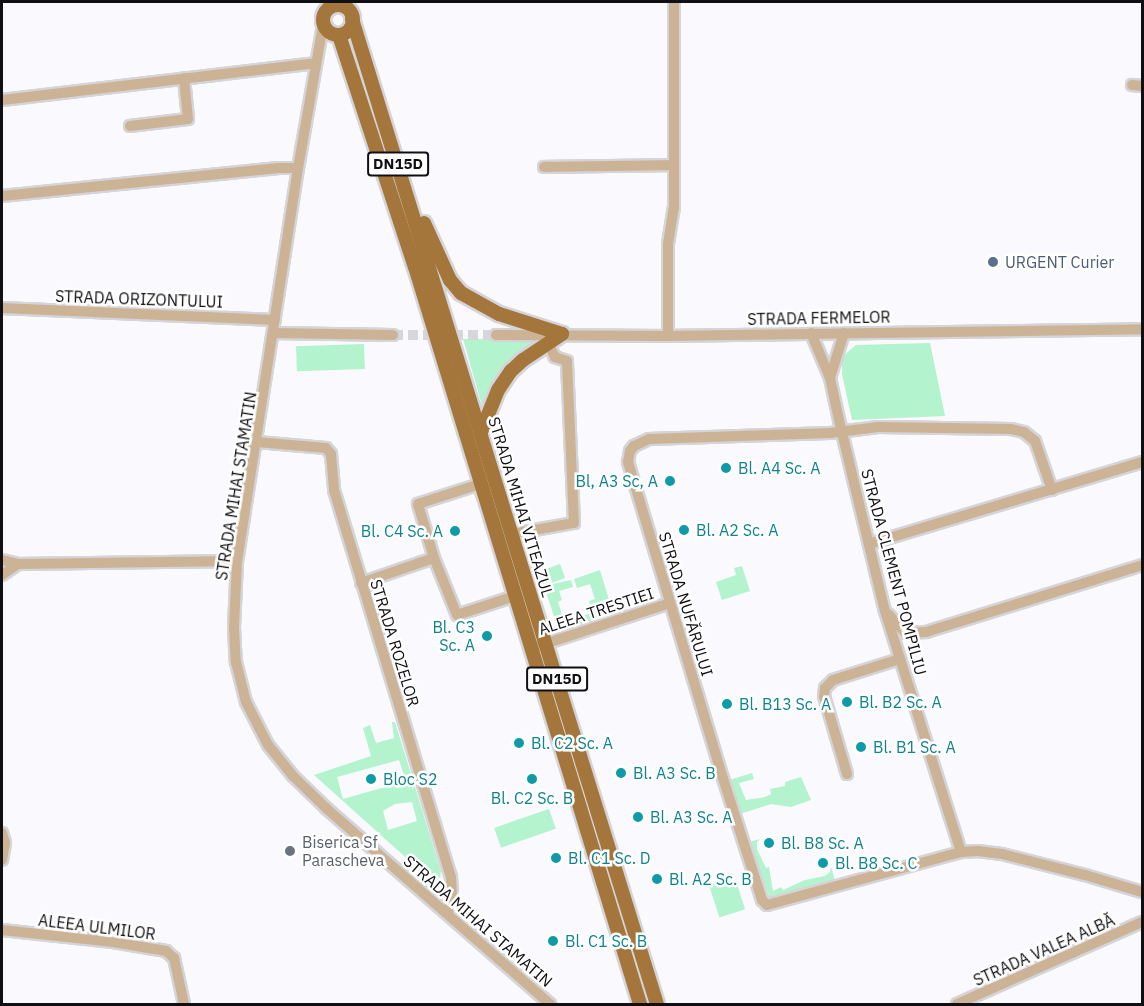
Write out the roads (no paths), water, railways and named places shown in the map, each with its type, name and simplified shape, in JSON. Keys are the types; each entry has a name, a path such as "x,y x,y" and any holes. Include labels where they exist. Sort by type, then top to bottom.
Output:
{"main road":[{"path":"337,5 350,11 349,30 339,35 328,32 325,12 337,5"},
{"name":"STRADA MIHAI VITEAZUL","path":"350,11 657,1005"},
{"name":"STRADA MIHAI VITEAZUL","path":"339,35 411,256 640,1005"},
{"path":"405,186 450,280 461,293 499,314 562,334"},
{"path":"481,432 504,381 524,360 562,334"},
{"path":"486,502 501,498"}],"street":[{"path":"668,336 668,244 674,208 674,2"},
{"name":"STRADA MIHAI STAMATIN","path":"325,12 298,168 237,561 234,628 236,662 246,702 268,745 293,776 326,808 550,1005"},
{"path":"2,100 315,63"},
{"path":"130,126 188,119 184,78"},
{"path":"543,166 674,165"},
{"path":"2,196 298,168"},
{"name":"STRADA ORIZONTULUI","path":"2,308 276,320"},
{"name":"STRADA FERMELOR","path":"496,334 668,336 1143,329"},
{"path":"274,333 393,335"},
{"name":"STRADA CLEMENT POMPILIU","path":"811,333 830,378 885,611 961,852"},
{"path":"830,378 844,333"},
{"path":"512,534 574,523 567,360 555,357 548,343"},
{"name":"STRADA NUFĂRULUI","path":"1052,490 1035,441 1024,432 1011,429 878,427 830,433 649,439 634,446 628,462 720,769 762,900 766,905 961,852 995,852 1143,892"},
{"name":"STRADA ROZELOR","path":"257,442 326,448 331,454 334,490 452,877 452,897 448,913"},
{"path":"869,544 1143,462"},
{"path":"480,484 418,504 434,558 457,615 515,596"},
{"path":"361,583 434,558"},
{"path":"2,560 18,564 237,561"},
{"path":"2,575 18,564"},
{"path":"885,611 906,633 926,632 1143,565"},
{"name":"ALEEA TRESTIEI","path":"532,648 670,603"},
{"path":"848,774 824,696 825,688 833,680 900,659"},
{"path":"2,833 5,843 2,860"},
{"name":"STRADA VALEA ALBĂ","path":"957,1005 1143,922"},
{"name":"ALEEA ULMILOR","path":"2,930 113,942 166,951 174,958 184,1005"}],"tunnel":[{"path":"393,335 496,335"}],"place":[{"name":"URGENT Curier","path":"993,262"},
{"name":"Bl. A4 Sc. A","path":"726,468"},
{"name":"Bl, A3 Sc, A","path":"670,481"},
{"name":"Bl. A2 Sc. A","path":"684,530"},
{"name":"Bl. C4 Sc. A","path":"455,531"},
{"name":"Bl. C3 Sc. A","path":"487,636"},
{"name":"Bl. B2 Sc. A","path":"847,702"},
{"name":"Bl. B13 Sc. A","path":"727,704"},
{"name":"Bl. C2 Sc. A","path":"519,743"},
{"name":"Bl. B1 Sc. A","path":"861,747"},
{"name":"Bl. A3 Sc. B","path":"621,773"},
{"name":"Bloc S2","path":"371,779"},
{"name":"Bl. C2 Sc. B","path":"532,779"},
{"name":"Bl. A3 Sc. A","path":"638,817"},
{"name":"Bl. B8 Sc. A","path":"769,843"},
{"name":"Biserica Sf Parascheva","path":"290,851"},
{"name":"Bl. C1 Sc. D","path":"556,858"},
{"name":"Bl. B8 Sc. C","path":"823,863"},
{"name":"Bl. A2 Sc. B","path":"657,879"},
{"name":"Bl. C1 Sc. B","path":"553,941"}]}
